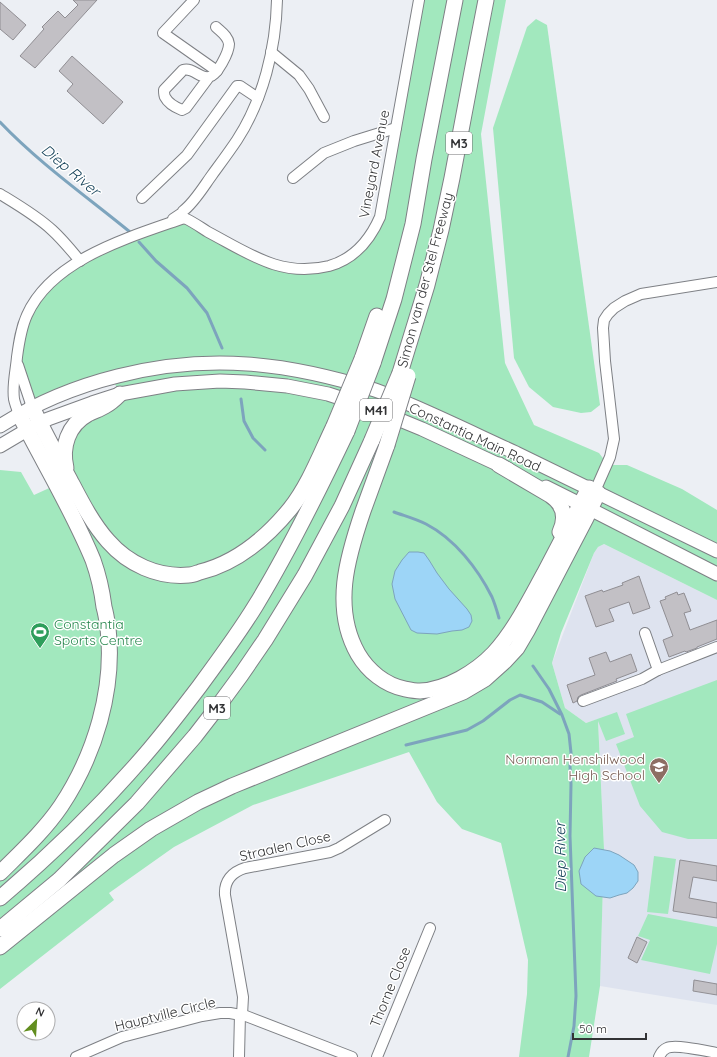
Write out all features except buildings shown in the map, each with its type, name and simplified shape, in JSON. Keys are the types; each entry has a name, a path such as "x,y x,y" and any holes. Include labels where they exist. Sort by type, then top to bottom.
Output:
{"highway":[{"name":"M3","path":"0,898 86,818 116,786 150,749 216,665 256,606 317,494 341,428 368,361 412,194 424,159 455,0"},
{"name":"Simon van der Stel Freeway","path":"0,930 59,880 137,803 190,742 245,669 285,609 342,506 404,374 419,331 426,285 441,230 452,178 486,0"},
{"path":"404,374 387,445 348,556 345,580 344,609 351,642 363,662 383,681 402,688 419,691 429,690 457,681 475,670 494,653 506,639 594,491"},
{"path":"69,479 64,454 69,432 88,414 107,405 120,394"},
{"path":"0,873 36,837 61,806 79,775 97,734 106,694 109,662 108,628 102,594 93,561 25,411"},
{"path":"33,426 69,479 87,514 108,541 130,561 159,573 178,575 190,575 216,568 239,556 256,544 291,508 341,428"},
{"path":"499,465 550,494 563,508 564,517 562,527 547,568"},
{"path":"0,947 114,855 151,829 198,802 232,786 463,692 485,679 517,648 527,631 585,506"}],"main road":[{"name":"Constantia Main Road","path":"0,426 25,411 84,386 146,370 186,365 217,364 246,364 288,368 332,377 377,391 452,423 717,551"},
{"name":"Constantia Main Road","path":"0,446 33,426 92,403 120,394 175,384 220,381 287,386 328,394 371,408 422,429 585,506 717,574"}],"street":[{"path":"194,0 163,33 213,74"},
{"path":"25,411 14,399 14,377 22,328 27,314 50,283 80,260 108,246 187,215 198,194 237,140 252,113 265,78 271,52 275,30 277,0"},
{"name":"Vineyard Avenue","path":"187,215 198,226 251,255 280,267 316,269 335,264 346,259 361,247 368,240 375,229 380,217 419,0"},
{"path":"213,74 205,77 188,69 183,70 164,90 164,96 178,109 182,110 186,108 213,74 225,58 229,44 228,39 216,27"},
{"path":"271,52 299,75 309,89 324,117"},
{"path":"142,198 187,155 237,86 240,86 258,98"},
{"path":"293,178 324,153 354,141 396,128"},
{"path":"0,194 40,219 80,260"},
{"path":"594,491 610,457 614,439 605,361 604,320 614,308 641,294 717,282"},
{"path":"17,361 25,411"},
{"path":"645,633 658,670"},
{"path":"583,701 642,679 658,670 717,647"},
{"name":"Straalen Close","path":"239,1057 243,997 225,895 229,878 236,871 245,868 330,852 385,820"},
{"name":"Thorne Close","path":"377,1057 430,928"},
{"name":"Hauptville Circle","path":"76,1057 122,1037 220,1013 241,1015 352,1057"},
{"path":"659,1057 661,1052 668,1047 676,1046 717,1053"}],"shaded area":[{"name":"Norman Henshilwood High School","path":"604,544 717,600 717,1005 600,986 604,849 598,719 586,723 565,708 552,663 594,553 598,547"}],"green space":[{"path":"419,0 506,0 481,134 505,363 534,425 599,453 605,461 612,465 627,465 682,489 717,510 717,600 604,544 598,547 594,553 561,633 552,663 565,708 586,723 617,712 625,734 606,741 598,721 604,849 600,986 589,1057 519,1057 527,994 528,960 501,843 462,829 437,802 409,752 253,805 174,847 109,893 114,900 0,989 0,470 21,472 34,495 69,479 66,441 120,394 112,378 32,407 17,361 34,303 80,261 184,218 280,267 335,264 375,229"},
{"path":"536,19 547,25 600,405 591,412 581,413 553,407 529,387 514,358 493,128 527,27"},
{"path":"717,680 717,839 688,839 662,832 640,806 616,744 634,737 626,714"},
{"path":"654,856 676,859 668,914 647,912"},
{"path":"648,914 717,927 717,944 710,974 641,960 650,940 638,936"}],"water":[{"path":"409,552 424,553 449,589 471,615 472,621 469,627 462,630 437,634 417,633 411,630 395,599 392,584 395,571"},
{"path":"594,848 610,851 634,865 638,872 638,881 633,888 627,893 610,898 596,896 581,884 579,871 585,857"}],"waterway":[{"name":"Diep River","path":"0,122 47,165 130,232"},
{"name":"Diep River","path":"139,242 156,261 187,288 207,313 222,348"},
{"name":"Diep River","path":"241,399 244,421 253,438 265,450"},
{"name":"Diep River","path":"394,512 426,524 437,530 456,546 473,566 486,586 493,600 499,618"},
{"name":"Diep River","path":"533,666 549,689 562,715 569,734 571,753 570,836 576,996 574,1026 568,1057"},
{"path":"406,745 467,730 483,721 510,700 520,695 542,702 560,714"}],"place":[{"name":"Constantia Sports Centre","path":"40,649"},
{"name":"Norman Henshilwood High School","path":"659,784"}]}
